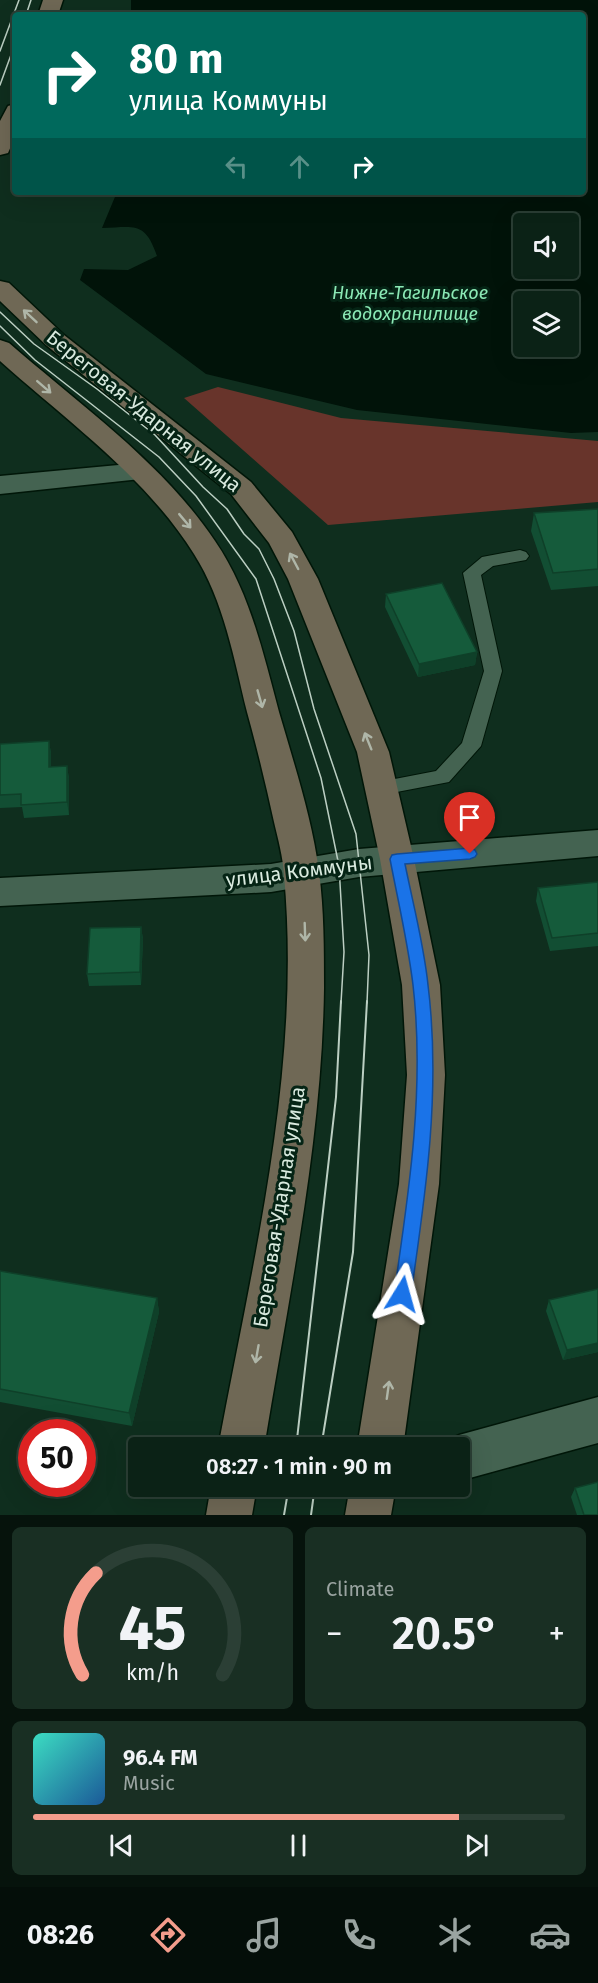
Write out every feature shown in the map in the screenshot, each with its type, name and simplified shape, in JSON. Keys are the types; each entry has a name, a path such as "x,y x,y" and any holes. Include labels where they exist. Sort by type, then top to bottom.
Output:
{"main road":[{"path":"0,147 12,117"},
{"name":"Береговая-Ударная улица","path":"0,288 55,340 241,488 282,538 303,579 373,752 397,859 421,985 426,1075 419,1184 382,1437"},
{"name":"Береговая-Ударная улица","path":"0,348 140,472 187,522 206,549 221,577 248,658 277,761 302,873 307,994 293,1143 243,1437"},
{"path":"229,1515 232,1497"},
{"path":"368,1515 371,1497"}],"street":[{"path":"0,485 140,472"},
{"name":"улица Коммуны","path":"0,892 271,878 359,863 598,843"},
{"path":"470,1455 598,1420"}],"lane":[{"path":"381,788 442,777 471,746 493,671 472,573 488,561 520,556"}],"shaded area":[{"path":"218,387 341,418 598,441 598,502 328,525 184,398"}],"water":[{"name":"Нижне-Тагильское водохранилище","path":"131,0 598,0 598,432 571,433 357,410 206,374 80,280 84,269 128,270 157,256 153,245 143,231 123,227 102,228 116,195 586,195 586,12 131,12"}],"building":[{"path":"598,509 598,569 553,573 534,513"},
{"path":"442,583 477,652 419,664 386,594"},
{"path":"49,741 49,767 67,766 67,802 21,805 21,794 0,795 0,744"},
{"path":"598,882 598,933 552,938 538,888"},
{"path":"141,927 140,972 87,974 90,928"},
{"path":"0,1271 157,1298 129,1413 0,1389"},
{"path":"598,1289 598,1343 567,1350 549,1300"},
{"path":"598,1482 598,1515 584,1515 575,1488"}],"tram line":[{"path":"15,12 19,0"},
{"path":"27,12 31,0"},
{"path":"0,51 12,19"},
{"path":"0,85 12,52"},
{"path":"0,312 34,344 97,389 155,435 203,487 227,509 244,534 259,549 274,579 294,631 314,709 356,834 369,955 367,1003"},
{"path":"0,326 35,360 159,457 196,496 256,579 321,778 339,866 344,952 341,1003"},
{"path":"297,1437 336,1097 341,1001"},
{"path":"323,1437 353,1252 367,1001"},
{"path":"284,1515 287,1497"},
{"path":"311,1515 313,1497"}],"route":[{"path":"402,1294 419,1184 426,1075 421,985 397,859 470,854"}]}
